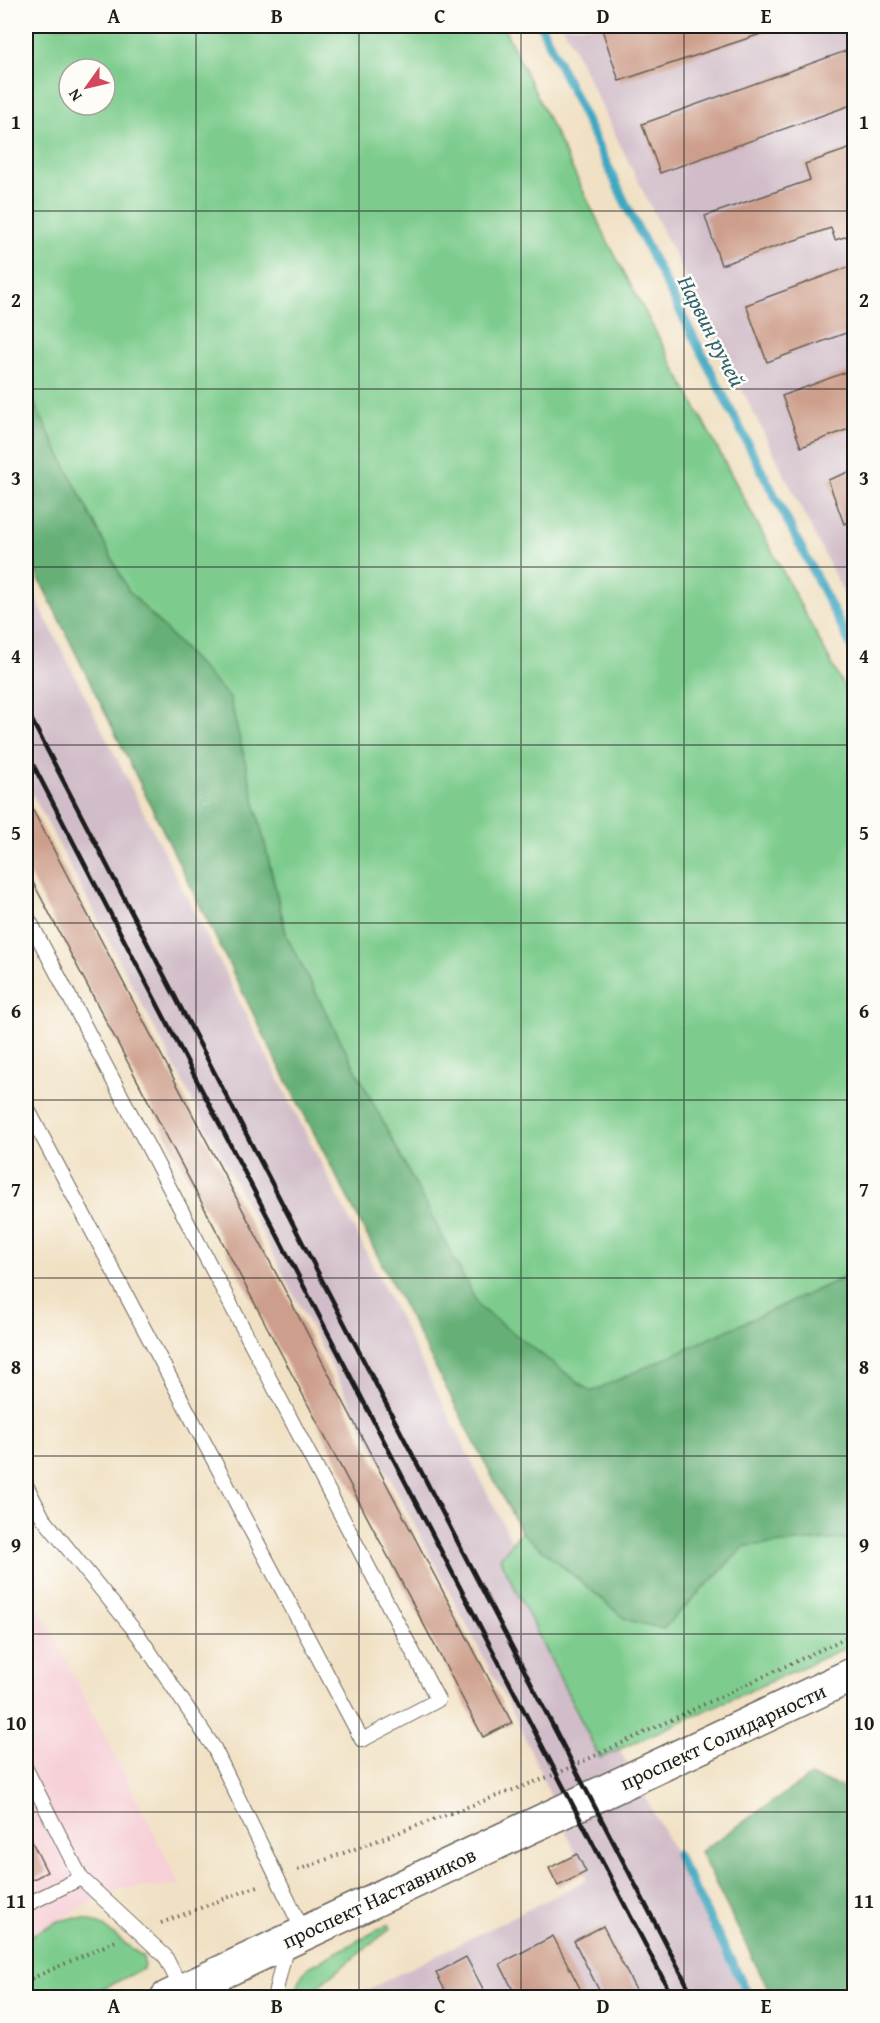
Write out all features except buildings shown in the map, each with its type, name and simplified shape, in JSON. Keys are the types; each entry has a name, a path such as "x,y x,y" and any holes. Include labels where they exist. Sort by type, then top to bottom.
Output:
{"main road":[{"name":"проспект Солидарности","path":"591,1799 855,1674"},
{"name":"проспект Наставников","path":"175,1994 591,1799"}],"lane":[{"path":"26,914 438,1700 362,1740 26,1106"},
{"path":"26,1485 30,1506 43,1518 139,1636 214,1748 296,1937 274,1998"},
{"path":"26,1769 81,1878 165,1956 175,1994"},
{"path":"26,1905 81,1878"}],"path":[{"path":"574,1766 855,1634"}],"shaded area":[{"path":"563,26 854,26 854,614 629,163"},
{"path":"26,579 590,1696 754,1997 353,1997 587,1880 524,1735 26,782"},
{"path":"26,1586 181,1886 121,1888 26,1936"}],"green space":[{"path":"26,26 503,26 607,240 854,706 854,1644 600,1758 500,1558 521,1532 26,552"},
{"path":"26,387 128,590 230,698 287,937 479,1307 591,1392 854,1273 853,1538 745,1546 663,1629 627,1620 521,1532 274,1056 26,552"},
{"path":"810,1776 854,1791 854,1997 772,1997 700,1852"},
{"path":"73,1918 87,1919 101,1925 143,1957 143,1969 85,1997 26,1997 26,1938 58,1921"},
{"path":"389,1924 391,1928 304,1997 294,1997 307,1968"}],"waterway":[{"name":"Нарвин ручей","path":"541,26 632,217 854,651"},
{"path":"677,1855 750,1998"}],"railway":[{"path":"26,709 694,1998"},
{"path":"26,751 673,1998"}]}
